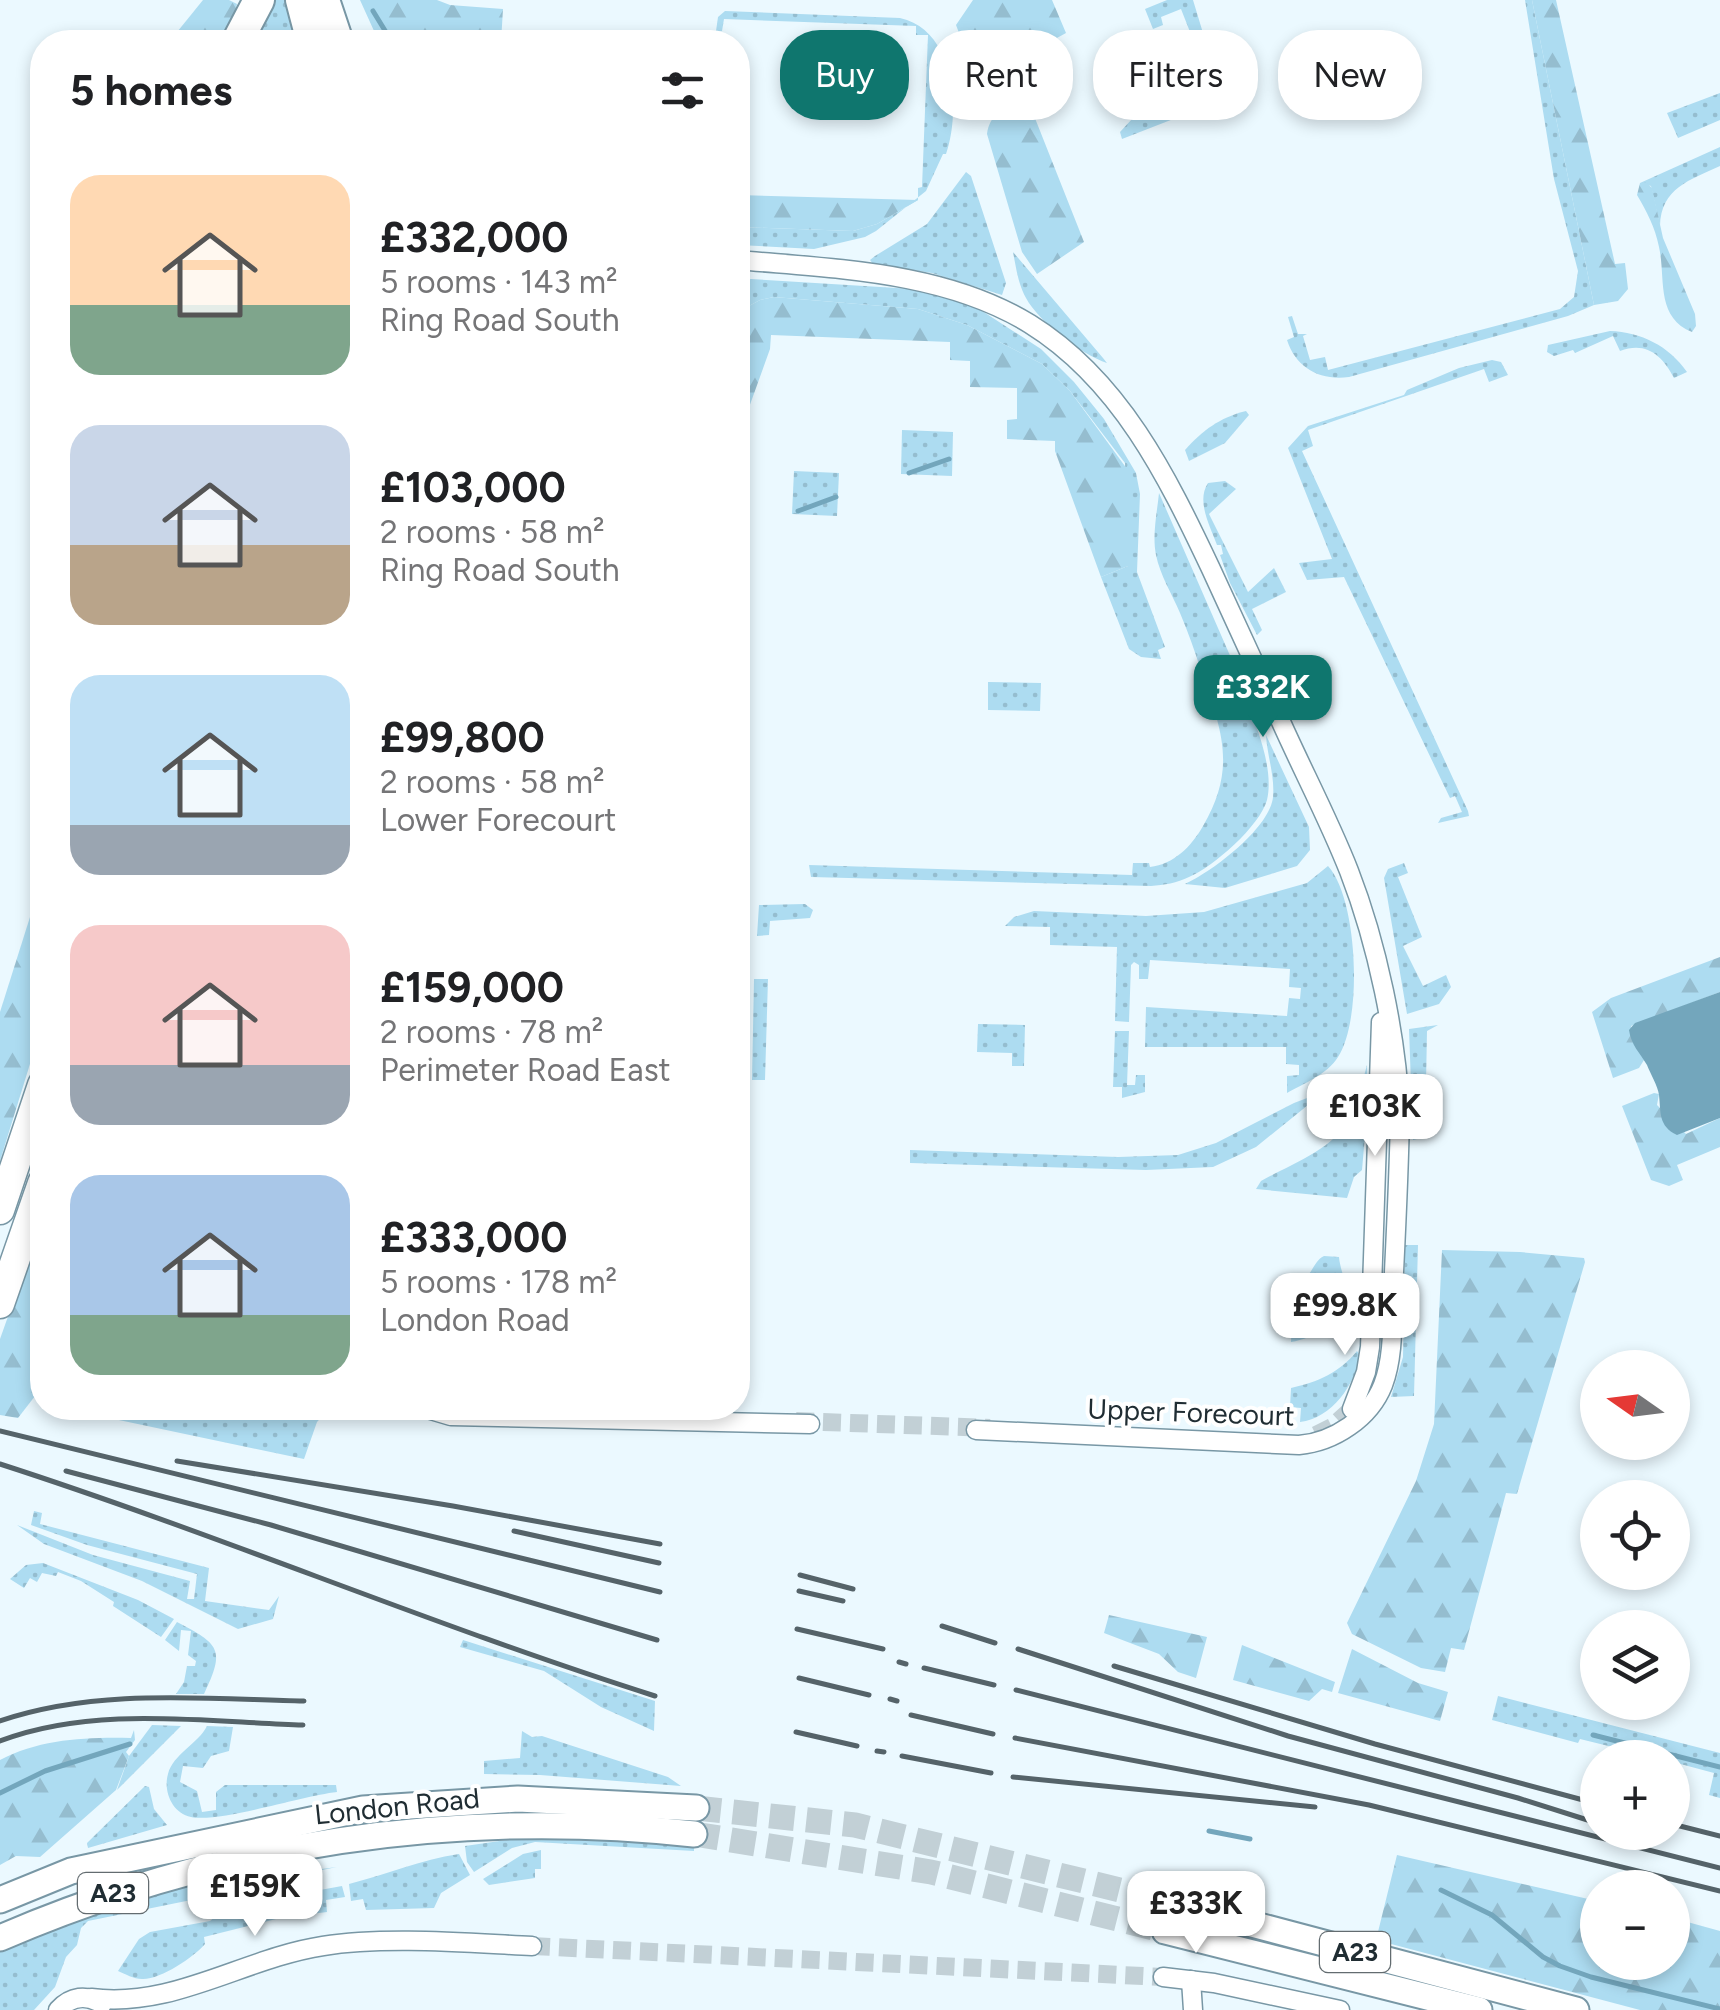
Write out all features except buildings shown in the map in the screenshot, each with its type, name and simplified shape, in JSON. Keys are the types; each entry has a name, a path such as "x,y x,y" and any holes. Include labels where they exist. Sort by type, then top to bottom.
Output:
{"highway":[{"path":"243,30 259,0"},
{"path":"301,0 309,30"},
{"path":"324,0 334,30"},
{"path":"0,1210 30,1121"},
{"path":"0,1304 30,1218"}],"main road":[{"name":"London Road","path":"0,1900 72,1871 363,1809 518,1799 696,1808"},
{"name":"London Road","path":"0,1938 76,1906 148,1882 231,1860 363,1835 523,1824 694,1834"},
{"name":"A23","path":"1165,1901 1576,2010"},
{"name":"A23","path":"1164,1931 1480,2010"}],"street":[{"path":"750,261 897,277 963,294 1030,324 1106,388 1177,496 1351,875 1381,986 1380,1111 1370,1316 1366,1372 1352,1409"},
{"path":"750,269 770,263"},
{"name":"Upper Forecourt","path":"976,1430 1299,1444 1316,1442 1348,1428 1374,1402 1388,1367 1392,1330 1400,1098 1381,986"},
{"path":"631,1420 810,1424"},
{"path":"138,2010 163,1995 245,1967 325,1946 442,1942 532,1946"},
{"path":"1163,1978 1191,1980 1340,2010"},
{"path":"1191,1980 1193,2010"},
{"path":"58,2010 72,1999 120,2000 163,1995"},
{"path":"92,1998 107,2010"}],"green space":[{"path":"203,0 229,0 237,4 228,30 179,30"},
{"path":"268,0 289,0 296,30 253,30"},
{"path":"360,0 437,0 450,5 503,9 502,30 374,30"},
{"path":"973,0 1052,0 1065,30 958,30 956,25"},
{"path":"1167,0 1193,0 1202,30 1189,30 1181,9 1161,17 1163,25 1153,29 1145,9"},
{"path":"1525,0 1532,0 1594,305 1568,316 1349,377 1328,377 1310,370 1291,350 1287,340 1294,337 1288,317 1292,316 1298,334 1307,334 1303,336 1310,360 1325,357 1328,370 1560,309 1574,297 1578,271 1554,179"},
{"path":"1532,0 1556,0 1615,264 1625,263 1628,289 1618,301 1594,305"},
{"path":"725,11 900,18 918,26 929,35 929,120 953,120 946,154 926,191 918,197 918,188 922,187 928,35 916,35 916,26 724,19 722,30 716,30 718,17"},
{"path":"1720,93 1720,120 1678,138 1667,113"},
{"path":"992,120 1036,120 1084,242 1037,274 1022,252 987,134"},
{"path":"1131,120 1171,120 1122,139 1120,132"},
{"path":"1720,147 1720,166 1688,181 1672,194 1660,226 1651,186 1640,183"},
{"path":"966,172 971,176 1006,283 1002,295 932,273 873,264 870,260 875,256 927,224"},
{"path":"1640,183 1652,188 1663,238 1695,314 1692,332 1672,317 1667,307 1657,240 1637,195"},
{"path":"750,195 918,200 877,224 853,231 750,227"},
{"path":"906,207 865,237 814,249 750,246 750,227 853,231 877,224"},
{"path":"1013,252 1107,363 1085,353 1040,317 1021,287"},
{"path":"750,279 913,289 976,307 1041,349 1104,419 1136,473 1140,494 1137,572 1165,647 1158,650 1161,659 1141,657 1129,649 1101,577 1128,566 1125,463 1070,391 1042,364 967,325 918,309 774,297 750,305"},
{"path":"774,297 918,309 967,325 1042,364 1070,391 1130,473 1128,566 1101,577 1055,451 1055,441 1007,439 1007,420 1017,419 1017,388 970,387 970,361 950,360 950,342 771,335 770,349 750,405 750,305"},
{"path":"1610,331 1653,342 1687,372 1674,378 1652,352 1638,348 1620,351 1613,336 1575,353 1573,350 1554,356 1547,352 1548,345"},
{"path":"1492,360 1501,362 1508,375 1489,382 1484,369 1308,430 1313,446 1302,451 1468,811 1469,816 1438,823 1441,818 1462,812 1455,796 1450,798 1344,577 1307,580 1299,563 1332,559 1288,448 1308,426 1404,395 1407,390 1459,368"},
{"path":"1246,411 1249,415 1225,443 1189,461 1185,450 1198,436 1220,421"},
{"path":"902,430 953,432 952,476 901,474"},
{"path":"794,471 839,473 837,516 792,514"},
{"path":"1225,481 1236,489 1209,514 1248,592 1274,568 1286,592 1252,609 1262,630 1257,635 1230,583 1220,555 1221,545 1217,545 1205,514 1203,498 1208,483"},
{"path":"1159,493 1249,699 1246,701 1264,750 1267,800 1246,833 1199,872 1156,886 811,877 809,865 1132,875 1133,863 1159,865 1187,847 1214,805 1223,749 1194,649 1158,562 1154,540"},
{"path":"988,682 1041,683 1040,711 988,710"},
{"path":"1266,735 1309,827 1310,850 1297,866 1225,888 1185,884 1238,848 1262,822 1273,797"},
{"path":"1404,863 1408,873 1398,877 1422,937 1403,946 1423,986 1446,975 1451,987 1439,1004 1407,1014 1384,878 1388,869"},
{"path":"1328,866 1346,904 1351,931 1351,1016 1346,1039 1334,1063 1287,1093 1287,1076 1299,1075 1299,1065 1286,1064 1286,1047 1145,1047 1146,1007 1287,1016 1289,998 1300,999 1301,988 1289,987 1290,969 1150,960 1148,979 1139,979 1139,965 1134,962 1129,1022 1115,1021 1117,947 1050,945 1050,927 1005,926 1014,917 1034,911 1146,916 1204,912 1307,883"},
{"path":"805,904 813,910 810,918 770,921 769,935 757,936 759,905"},
{"path":"30,917 30,1064 0,1161 0,1012"},
{"path":"1720,957 1720,992 1631,1026 1644,1060 1639,1068 1613,1078 1592,1012 1611,998"},
{"path":"754,979 768,979 765,1080 752,1080"},
{"path":"978,1024 1025,1025 1024,1066 1012,1066 1012,1053 977,1052"},
{"path":"1438,1025 1427,1031 1425,1137 1413,1140 1409,1029"},
{"path":"1115,1031 1129,1031 1127,1085 1135,1085 1136,1075 1145,1075 1145,1092 1122,1098 1122,1087 1113,1087"},
{"path":"1367,1065 1362,1170 1354,1177 1347,1198 1256,1189 1261,1181 1310,1155 1343,1129 1355,1106"},
{"path":"1659,1094 1657,1105 1686,1134 1720,1118 1720,1147 1677,1165 1683,1180 1669,1186 1651,1180 1622,1106"},
{"path":"1315,1095 1318,1097 1256,1147 1213,1167 1146,1170 910,1163 910,1150 1118,1157 1178,1155 1216,1143"},
{"path":"1405,1245 1418,1245 1414,1396 1391,1397 1403,1357"},
{"path":"1442,1250 1520,1252 1584,1258 1585,1262 1517,1494 1506,1493 1464,1650 1451,1648 1445,1672 1421,1668 1352,1634 1347,1623 1416,1481 1434,1424"},
{"path":"30,1255 30,1402 18,1418 0,1415 0,1339"},
{"path":"1324,1256 1339,1257 1346,1288 1343,1307 1326,1328 1291,1342 1292,1303 1298,1302 1298,1282"},
{"path":"1357,1351 1360,1355 1353,1378 1340,1398 1322,1414 1300,1422 1301,1408 1290,1407 1291,1388 1327,1375"},
{"path":"119,1420 319,1420 304,1459"},
{"path":"34,1511 42,1513 40,1524 209,1568 205,1601 269,1610 279,1596 273,1619 238,1629 142,1581 44,1544 17,1525 93,1555 190,1581 187,1599 194,1599 197,1574 87,1545 31,1525"},
{"path":"43,1563 138,1600 174,1619 161,1637 81,1581 58,1572 56,1576 42,1573 37,1582 30,1578 24,1588 10,1579 26,1565"},
{"path":"1109,1615 1207,1637 1196,1678 1178,1672 1159,1654 1104,1633"},
{"path":"177,1622 202,1636 214,1649 215,1667 204,1694 176,1694 184,1682 187,1666 195,1666 196,1661 188,1655 191,1631 181,1630 179,1651 165,1640"},
{"path":"463,1640 655,1701 654,1731 601,1707 544,1671 460,1647"},
{"path":"1242,1645 1335,1682 1332,1692 1322,1689 1309,1701 1233,1680"},
{"path":"1352,1649 1418,1683 1448,1692 1440,1721 1338,1693"},
{"path":"1498,1696 1669,1740 1580,1739 1578,1743 1492,1720"},
{"path":"152,1725 181,1726 117,1790 129,1756"},
{"path":"207,1726 233,1727 229,1751 211,1756 203,1768 183,1766 180,1782 197,1791 202,1812 216,1810 216,1792 225,1785 336,1785 337,1792 221,1816 184,1815 170,1800 168,1774"},
{"path":"134,1730 135,1740 126,1752 129,1756 116,1790 40,1857 16,1856 0,1865 0,1760 64,1741 131,1738"},
{"path":"522,1731 668,1777 681,1786 484,1774 484,1761 520,1758"},
{"path":"1690,1745 1720,1753 1720,1798 1709,1795 1714,1773 1690,1767"},
{"path":"145,1786 149,1787 154,1809 167,1825 88,1848 87,1843"},
{"path":"540,1835 694,1845 694,1851 535,1842 512,1848 474,1872 467,1862 465,1846"},
{"path":"541,1850 541,1869 535,1869 535,1878 489,1885 483,1879 523,1854"},
{"path":"459,1854 470,1875 441,1893 434,1908 366,1910 363,1899 351,1901 349,1884"},
{"path":"1397,1855 1580,1897 1580,1980 1690,1980 1690,1923 1720,1931 1720,2010 1640,2010 1376,1940"},
{"path":"313,1865 314,1870 337,1867 247,1885 236,1876 205,1882 201,1898 88,1921 81,1928 77,1945 66,1957 55,1987 34,2010 0,2010 0,1948 96,1908 251,1866"},
{"path":"342,1886 345,1897 326,1900 327,1912 280,1918 204,1937 205,1944 193,1955 167,1972 149,1978 118,1971 139,1939 150,1932 210,1921 227,1907"}],"shaded area":[{"path":"1720,992 1720,1118 1677,1135 1663,1123 1657,1088 1629,1030 1635,1023"}],"waterway":[{"path":"373,11 385,30"},
{"path":"909,473 949,459"},
{"path":"798,511 836,497"},
{"path":"1593,1735 1720,1767"},
{"path":"0,1793 45,1771 130,1744"},
{"path":"1209,1831 1250,1839"},
{"path":"1441,1890 1492,1915 1560,1966 1720,2009"}],"tunnel":[{"path":"1316,1435 1352,1409"},
{"path":"796,1421 990,1428"},
{"path":"696,1808 855,1825 1165,1901"},
{"path":"694,1834 931,1872 1165,1931"},
{"path":"532,1946 1163,1977"}],"railway":[{"path":"0,1431 660,1592"},
{"path":"177,1461 660,1544"},
{"path":"0,1464 655,1696"},
{"path":"66,1471 271,1525 657,1640"},
{"path":"514,1531 659,1563"},
{"path":"800,1575 853,1589"},
{"path":"799,1591 843,1601"},
{"path":"942,1626 995,1643"},
{"path":"797,1629 883,1649"},
{"path":"1018,1649 1288,1736 1580,1818"},
{"path":"899,1662 906,1664"},
{"path":"1114,1666 1375,1744 1580,1799"},
{"path":"924,1668 994,1685"},
{"path":"799,1678 869,1695"},
{"path":"1016,1690 1720,1868"},
{"path":"890,1699 897,1701"},
{"path":"0,1721 74,1704 112,1700 304,1701"},
{"path":"911,1715 993,1734"},
{"path":"0,1741 36,1730 111,1719 303,1725"},
{"path":"796,1732 857,1746"},
{"path":"1015,1738 1369,1805 1720,1891"},
{"path":"877,1751 884,1752"},
{"path":"902,1756 991,1773"},
{"path":"1013,1777 1315,1807"},
{"path":"1690,1828 1720,1836"}]}
